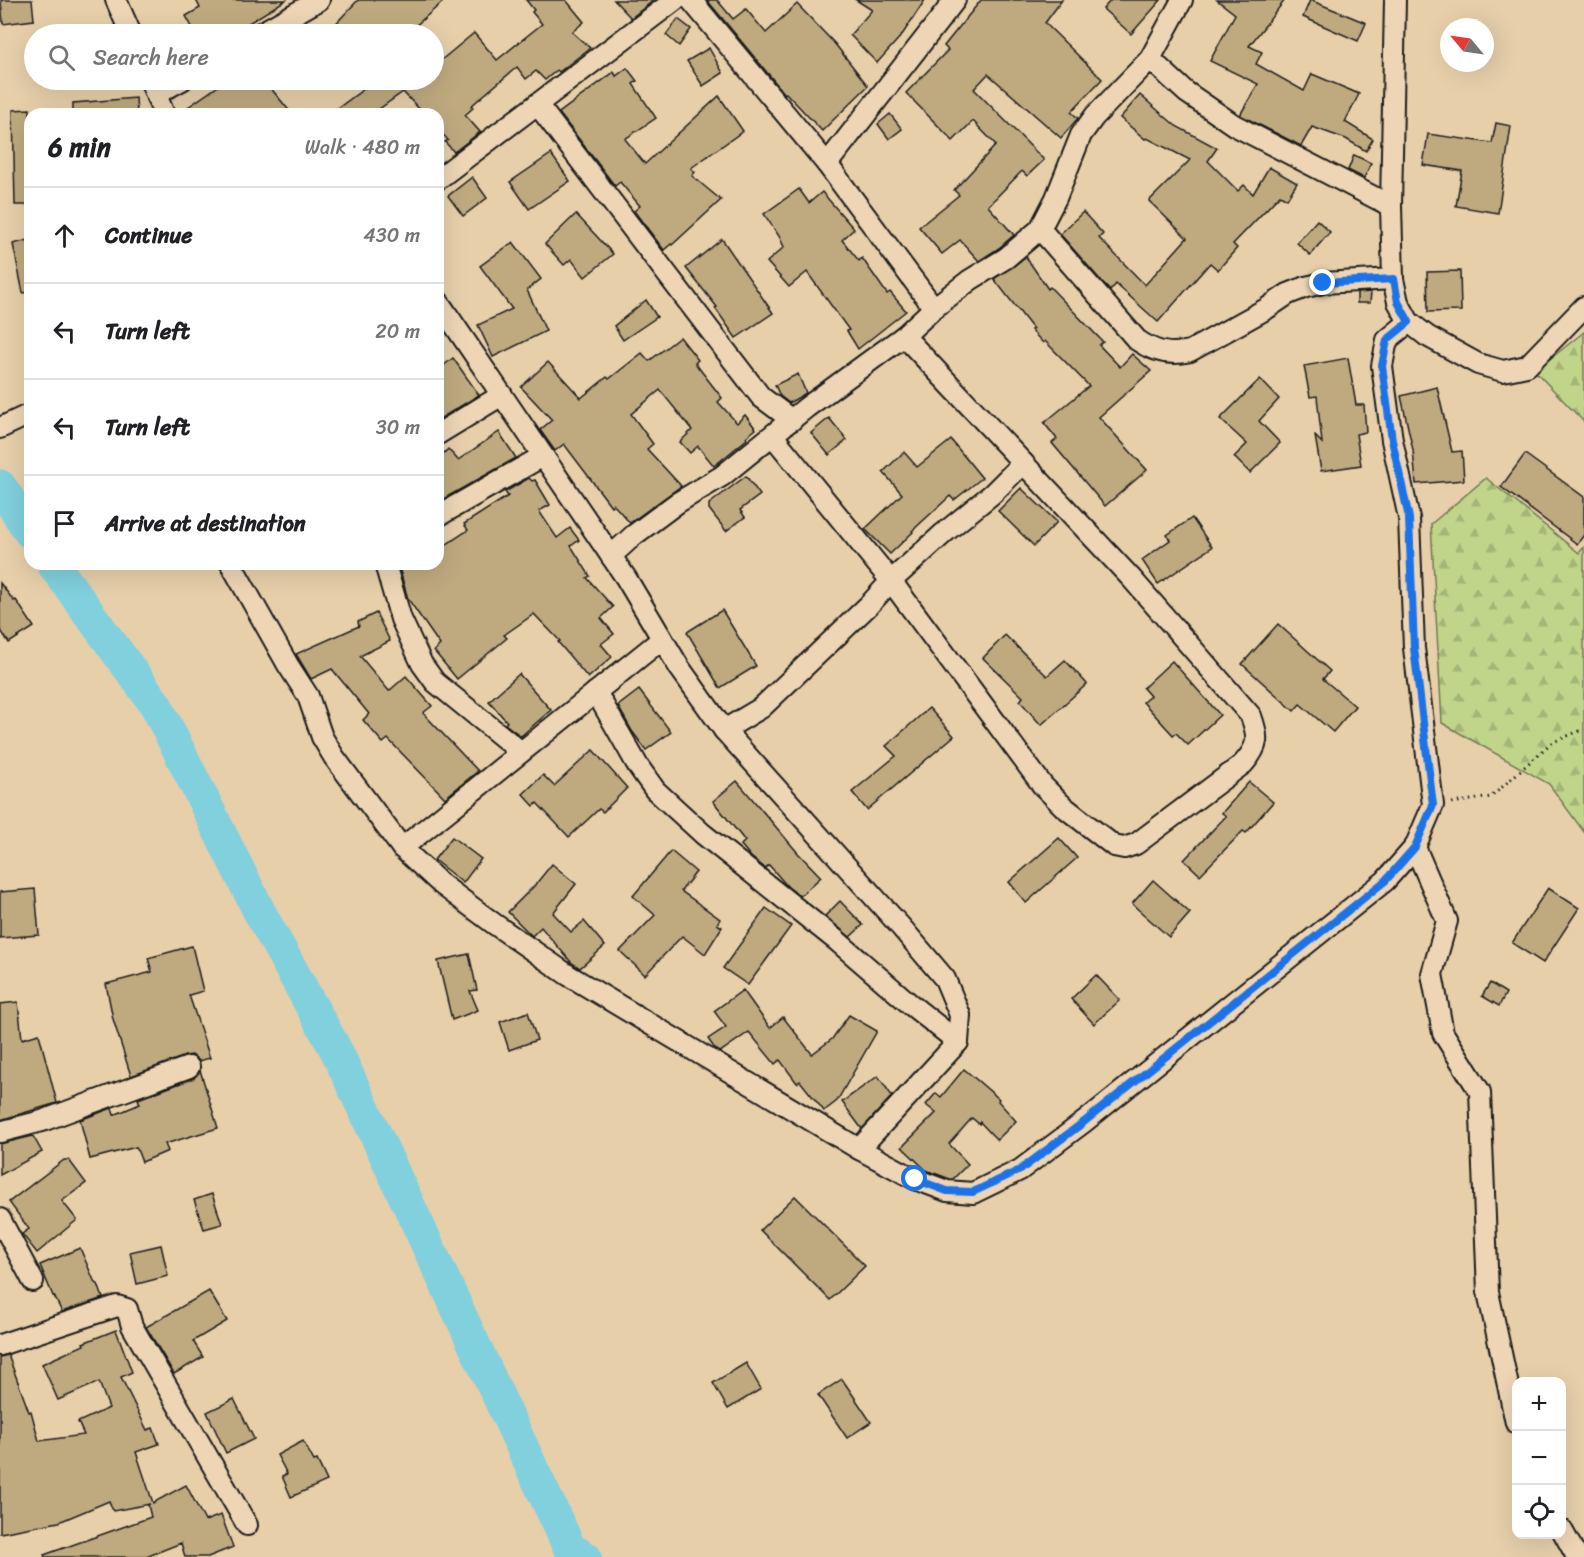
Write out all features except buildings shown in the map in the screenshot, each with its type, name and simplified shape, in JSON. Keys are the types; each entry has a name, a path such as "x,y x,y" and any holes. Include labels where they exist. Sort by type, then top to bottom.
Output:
{"street":[{"path":"116,0 127,24"},
{"path":"277,24 319,0"},
{"path":"444,174 675,0"},
{"path":"691,0 826,164 934,308"},
{"path":"826,164 955,0"},
{"path":"611,556 634,535 677,503 722,476 904,336 934,308 970,280 1006,258 1040,229 1056,198 1081,135 1094,117 1150,59 1182,0"},
{"path":"1395,0 1391,206 1394,279 1398,302 1409,322 1427,336 1478,364 1503,371 1527,366 1584,307"},
{"path":"1150,59 1186,92 1234,125 1391,206"},
{"path":"154,90 162,108"},
{"path":"537,104 761,397 792,420"},
{"path":"1040,229 1137,340 1149,349 1161,353 1177,354 1190,351 1266,309 1288,294 1306,287 1323,283 1394,279"},
{"path":"444,310 611,556 679,667 724,730 945,979 960,1015 958,1042 859,1149"},
{"path":"234,570 308,696 322,736 334,757 402,848 441,884 568,975 859,1149 915,1179 947,1191 973,1192 1020,1170 1084,1122 1385,881 1415,847 1433,805 1414,648 1409,518 1392,440 1382,366 1387,340 1409,322"},
{"path":"773,436 891,581 1042,786 1063,806 1114,846 1124,848 1136,844 1243,764 1255,750 1256,731 1251,716 1132,579 904,336"},
{"path":"444,430 502,395"},
{"path":"1,427 24,417"},
{"path":"444,513 543,456"},
{"path":"724,730 761,708 891,581 992,494 1023,463"},
{"path":"386,570 401,619 422,664 435,682 521,752"},
{"path":"402,848 662,639"},
{"path":"596,692 638,766 655,790 703,834 836,940 958,1042"},
{"path":"1415,847 1447,921 1432,974 1443,1033 1480,1092 1488,1292 1512,1404"},
{"path":"0,1132 42,1121 189,1067"},
{"path":"0,1219 33,1281"},
{"path":"0,1345 117,1306 128,1309 132,1326 247,1526"},
{"path":"1566,1537 1577,1557"}],"path":[{"path":"1433,805 1491,797 1551,743 1584,729"}],"green space":[{"path":"1584,332 1584,422 1535,371"},
{"path":"1486,478 1579,553 1584,547 1584,832 1549,784 1442,723 1431,524"}],"waterway":[{"path":"0,486 24,523"},
{"path":"57,570 156,705 260,913 337,1052 570,1549 585,1557"}],"route":[{"path":"915,1179 947,1191 973,1192 1020,1170 1084,1122 1385,881 1415,847 1433,805 1414,648 1409,518 1392,440 1382,366 1387,340 1409,322 1398,302 1394,279 1323,283"}]}
